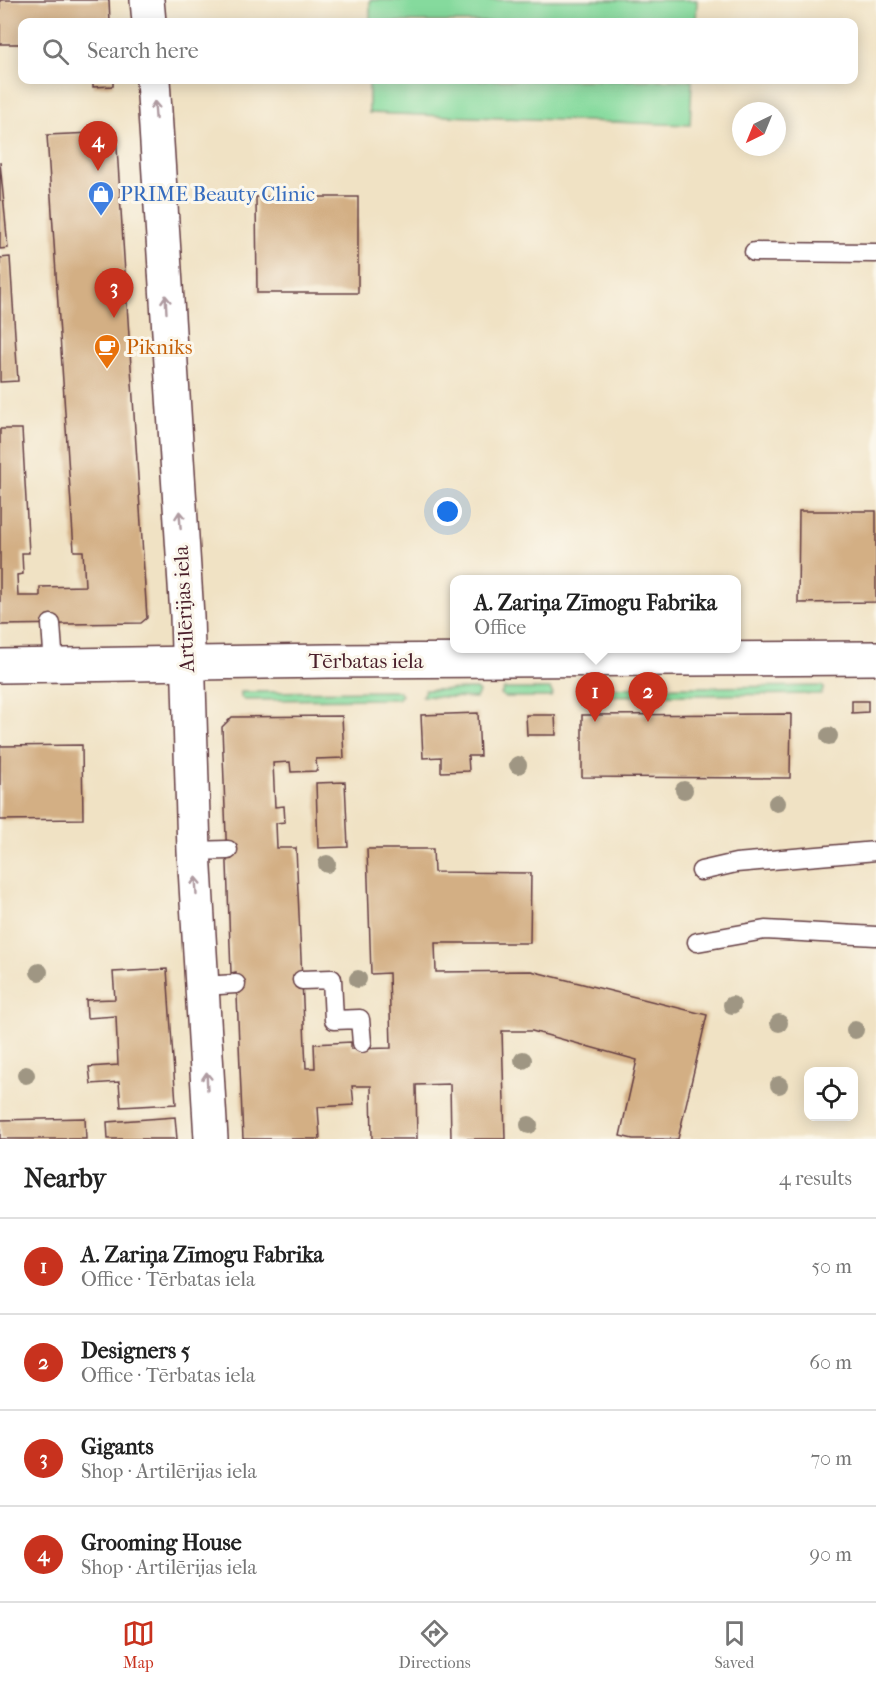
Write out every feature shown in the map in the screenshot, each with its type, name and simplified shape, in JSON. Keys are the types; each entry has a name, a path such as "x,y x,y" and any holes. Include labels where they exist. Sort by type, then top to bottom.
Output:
{"street":[{"path":"147,0 148,18"},
{"name":"Artilērijas iela","path":"153,84 187,616 194,851 211,1139"},
{"name":"Tērbatas iela","path":"0,666 187,662 876,658"}],"lane":[{"path":"754,252 876,253"},
{"path":"51,624 54,665"},
{"path":"194,851 228,850"},
{"path":"701,872 736,863 876,851"},
{"path":"697,942 765,930 876,936"},
{"path":"302,980 332,979 334,1020 360,1019 362,1044"},
{"path":"202,986 236,984"}],"green space":[{"path":"370,0 697,0 696,18 370,18"},
{"path":"369,84 692,84 690,125 369,113"},
{"path":"821,686 824,688 821,694 585,696 582,693 584,688"},
{"path":"476,689 479,692 476,698 422,696 425,690"},
{"path":"504,689 550,689 553,694 551,697 504,697 501,694"},
{"path":"398,691 402,695 398,699 244,700 241,697 241,692"}],"building":[{"path":"0,0 109,0 110,18 18,18 18,44 0,44"},
{"path":"93,84 113,84 113,86 93,87"},
{"path":"116,132 147,618 141,623 0,625 0,429 22,429 29,553 22,553 23,574 17,575 18,596 40,596 40,587 85,586 83,551 74,551 47,135"},
{"path":"0,162 8,248 0,249"},
{"path":"256,197 358,197 358,293 257,293"},
{"path":"10,257 18,381 0,382 0,258"},
{"path":"799,511 876,511 876,602 798,603"},
{"path":"852,701 868,701 868,712 852,713"},
{"path":"478,713 480,756 468,756 469,771 441,772 441,757 423,758 421,715"},
{"path":"791,714 790,778 582,777 582,715"},
{"path":"526,715 555,715 556,735 527,735"},
{"path":"342,716 344,758 316,759 317,771 291,772 290,762 273,763 275,807 284,806 285,822 276,823 277,848 296,848 306,1068 315,1068 314,1044 351,1042 351,1049 391,1048 389,973 371,974 367,849 433,849 434,872 531,873 530,943 435,943 436,972 531,971 707,1015 678,1139 633,1139 620,1136 637,1060 532,1031 502,1031 505,1139 451,1139 450,1084 416,1085 417,1139 372,1139 371,1086 352,1086 354,1105 318,1107 320,1139 243,1139 236,972 231,973 222,727 232,717"},
{"path":"82,745 83,819 0,820 0,746"},
{"path":"345,782 348,847 318,848 316,783"},
{"path":"167,969 176,1104 121,1107 119,1082 91,1084 89,1067 118,1065 116,1016 87,1018 86,1000 115,999 113,972"},
{"path":"175,1117 177,1139 108,1139 107,1122"},
{"path":"85,1118 86,1139 0,1139 0,1120"}],"place":[{"name":"Grooming House","path":"98,171"},
{"name":"PRIME Beauty Clinic","path":"101,217"},
{"name":"Gigants","path":"114,318"},
{"name":"Pikniks","path":"107,370"},
{"name":"A. Zariņa Zīmogu Fabrika","path":"595,722"},
{"name":"Designers 5","path":"648,722"}]}
